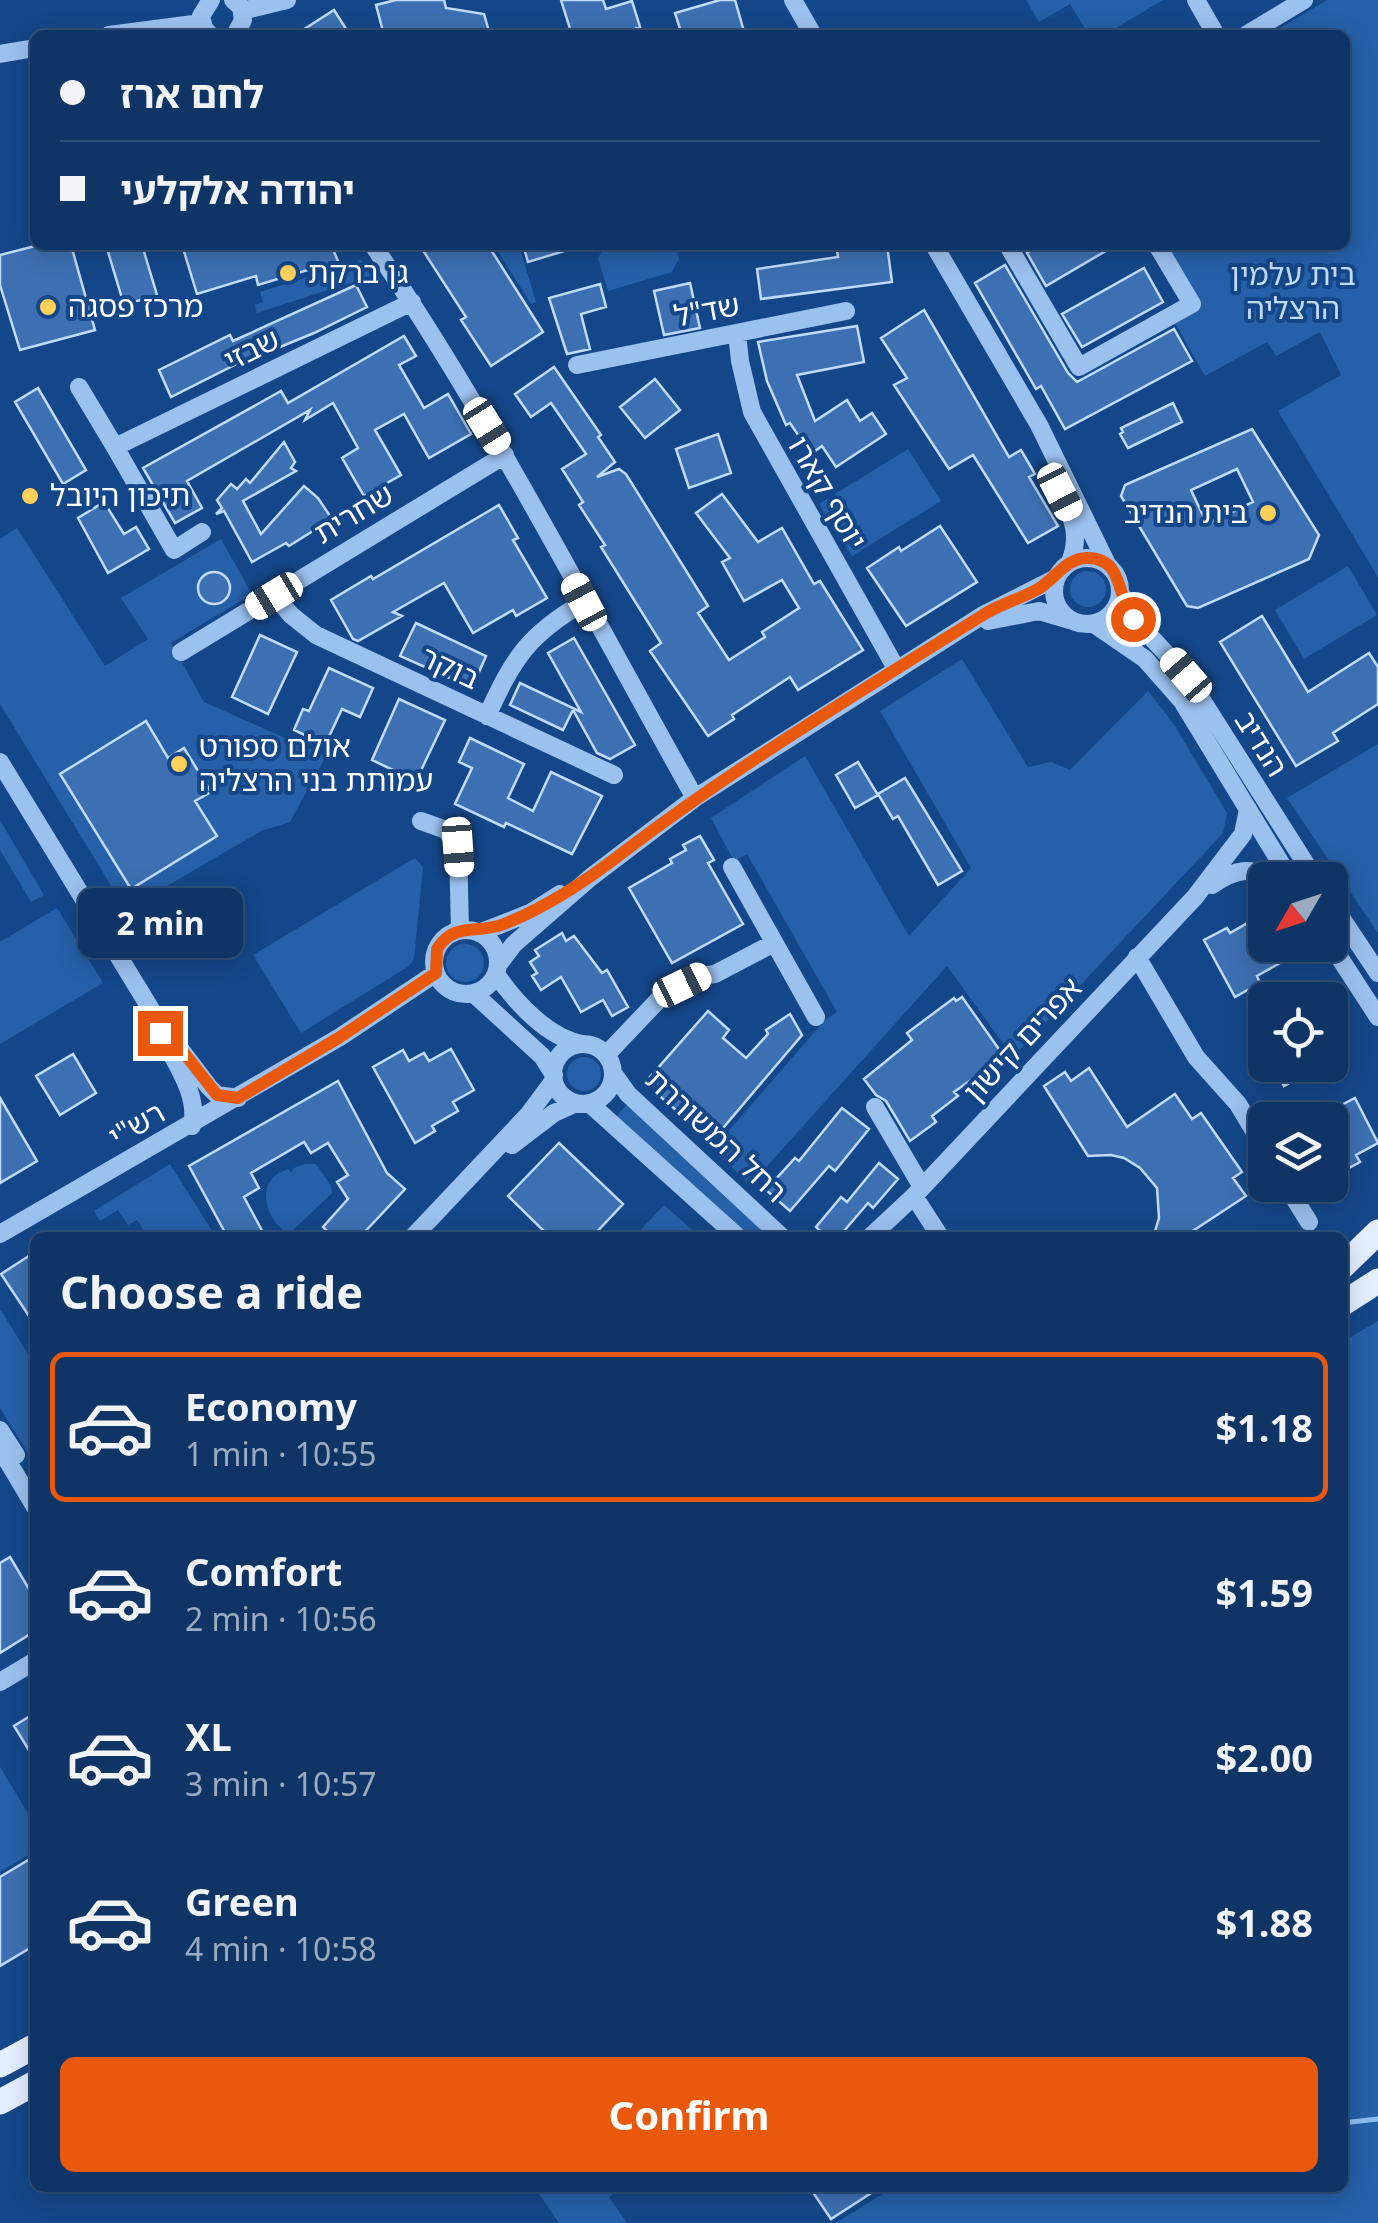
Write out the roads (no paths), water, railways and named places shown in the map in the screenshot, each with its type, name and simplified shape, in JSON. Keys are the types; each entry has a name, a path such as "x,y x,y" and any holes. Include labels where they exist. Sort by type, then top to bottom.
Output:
{"main road":[{"path":"1348,1261 1378,1232"},
{"path":"1348,1263 1378,1244"},
{"path":"0,2065 30,2049"},
{"path":"0,2102 30,2086"}],"street":[{"path":"206,29 202,10 211,0"},
{"path":"239,30 242,26 237,5 287,0"},
{"path":"793,0 810,30"},
{"path":"1196,0 1213,30"},
{"path":"1254,30 1304,0"},
{"path":"0,54 30,49"},
{"path":"376,250 505,455 695,798"},
{"path":"937,250 1039,426 1107,564 1117,575 1121,594 1115,610 1094,624 1038,611 968,627"},
{"path":"1015,250 1079,367 1192,304 1160,250"},
{"name":"שבזי","path":"116,447 412,302"},
{"name":"שד\"ל","path":"578,365 846,311"},
{"name":"יוסף קארו","path":"737,333 740,362 760,427 897,670"},
{"path":"79,386 174,550 202,532"},
{"path":"473,993 486,987 514,944 590,877 695,798 982,615 1056,578 1076,548 1075,528 1048,468 1039,426"},
{"name":"שחרית","path":"181,652 505,455"},
{"path":"1070,562 1090,558 1107,564"},
{"path":"1056,578 1058,607 1072,621"},
{"name":"הנדיב","path":"1121,594 1133,619 1186,675 1305,862"},
{"name":"בוקר","path":"274,596 316,636 614,775"},
{"path":"488,716 511,665 529,642 554,620 584,602"},
{"name":"הנדיב","path":"1094,624 1161,674 1182,701 1280,862"},
{"path":"0,762 155,1016 217,1095 238,1098"},
{"name":"אפרים קישון","path":"875,1232 918,1192 1195,896 1243,834 1248,809"},
{"path":"421,821 446,830 458,847 469,932"},
{"path":"732,868 816,1017"},
{"name":"אפרים קישון","path":"1195,896 1237,870 1248,870"},
{"path":"582,1103 560,1093 542,1056 473,993 449,989 436,973 437,949 446,937 530,913 590,877"},
{"path":"1348,928 1378,973"},
{"path":"469,932 494,946 497,970 507,991 560,1039 595,1047 609,1064"},
{"path":"460,1185 537,1124 608,1090 609,1064 664,994 700,976 715,974 774,943"},
{"path":"1137,957 1196,1057 1248,1121"},
{"path":"1342,962 1378,1017"},
{"name":"רש\"י","path":"0,1243 8,1231 340,1037 436,973"},
{"path":"155,1016 190,1095 194,1108 192,1126"},
{"path":"417,1232 528,1115 554,1078 561,1054 582,1044"},
{"name":"רחל המשוררת","path":"609,1064 628,1094 777,1232"},
{"name":"רחל המשוררת","path":"582,1103 733,1232"},
{"path":"875,1107 938,1232"},
{"path":"1297,1202 1309,1222"},
{"name":"אפרים קישון","path":"883,1232 890,1220"},
{"path":"0,1430 30,1477"},
{"path":"0,1448 30,1499"},
{"path":"0,1682 30,1664"}],"waterway":[{"path":"1348,2122 1378,2119"}],"place":[{"name":"גן ברקת","path":"288,273"},
{"name":"מרכז פסגה","path":"48,307"},
{"name":"תיכון היובל","path":"30,496"},
{"name":"בית הנדיב","path":"1268,513"},
{"name":"אולם ספורט עמותת בני הרצליה","path":"179,764"}],"park label":[{"name":"בית עלמין הרצליה","path":"1293,292"}]}
